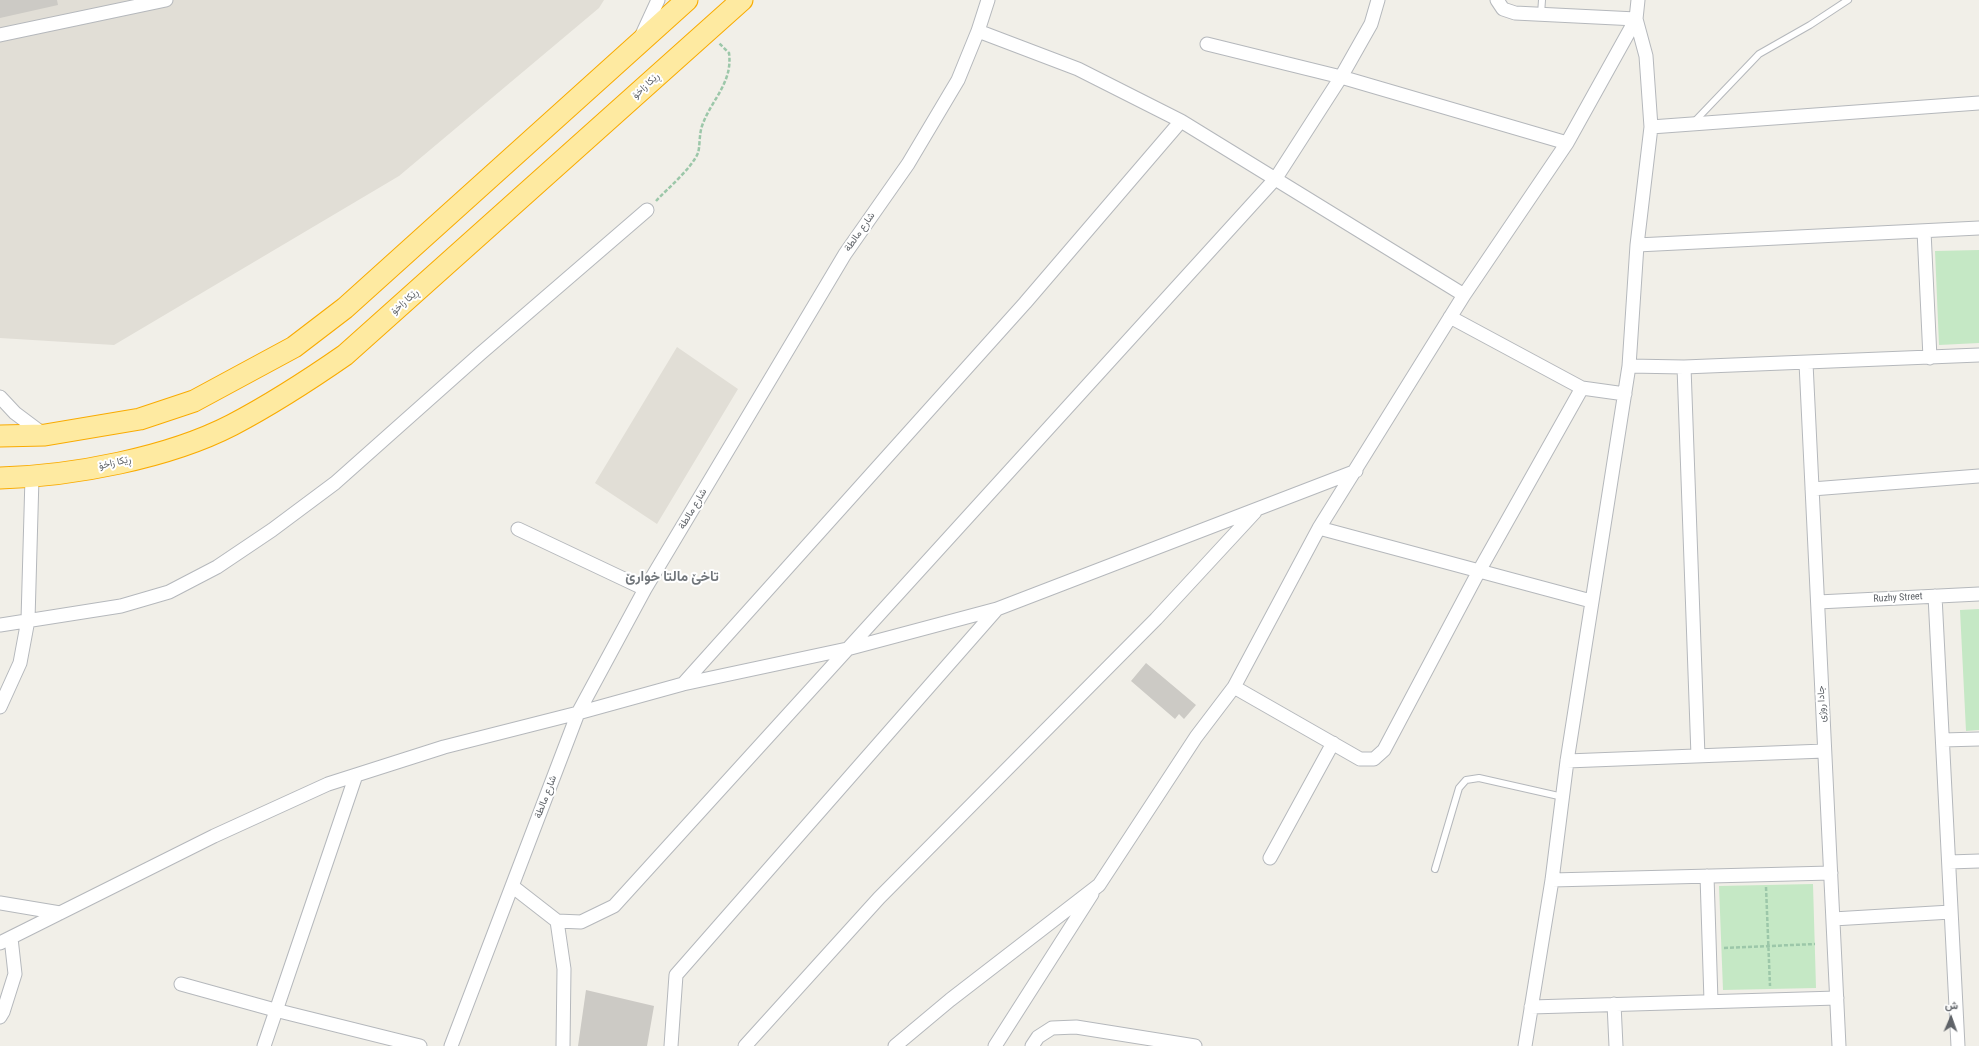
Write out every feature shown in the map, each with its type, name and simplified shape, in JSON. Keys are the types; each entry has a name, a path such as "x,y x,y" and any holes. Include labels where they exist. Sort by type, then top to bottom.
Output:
{"highway":[{"path":"0,436 45,435 140,419 194,401 294,347 351,303 687,0"},
{"name":"ڕێکا زاخۆ","path":"0,478 32,477 80,471 178,447 231,426 296,390 345,355 621,109 706,30 742,0"}],"street":[{"path":"0,35 166,0"},
{"path":"638,44 658,0"},
{"name":"شارع مالطة","path":"452,1046 578,714 645,589 844,254 908,164 958,80 988,0"},
{"path":"512,886 557,921 582,922 614,906 1276,178 1341,78 1371,24 1378,0"},
{"path":"1497,0 1503,9 1515,13 1636,19"},
{"path":"1525,1046 1552,880 1567,761 1591,601 1629,366 1637,245 1651,126 1646,56 1636,19 1638,0"},
{"path":"995,1046 1196,738 1234,687 1319,528 1356,471 1464,295 1567,143 1636,19"},
{"path":"978,30 1078,69 1181,121 1276,178 1464,295"},
{"path":"1207,44 1341,78 1567,143"},
{"path":"1651,126 1979,103"},
{"path":"683,684 1020,309 1181,121"},
{"path":"0,624 121,606 169,592 217,567 272,530 335,483 480,354 647,210"},
{"path":"1637,245 1979,228"},
{"path":"1924,231 1930,358"},
{"path":"1450,317 1582,388 1625,394"},
{"path":"1629,366 1684,367 1979,355"},
{"name":"جادا روژی","path":"1806,363 1839,1046"},
{"path":"1684,367 1698,756"},
{"path":"1234,687 1360,759 1374,759 1384,750 1480,571 1582,388"},
{"path":"0,397 15,413 45,435"},
{"path":"0,1018 15,974 5,940 214,836 328,784 444,747 578,714 683,684 847,649 997,609 1258,510 1356,471"},
{"path":"1812,488 1979,476"},
{"path":"0,707 20,663 28,620 32,477"},
{"path":"745,1046 879,898 1156,619 1258,510"},
{"path":"1319,528 1591,601"},
{"path":"518,530 645,589"},
{"name":"Ruzhy Street","path":"1818,602 1979,594"},
{"path":"1935,596 1958,1046"},
{"path":"671,1046 676,975 997,609"},
{"path":"1942,740 1979,739"},
{"path":"1270,858 1333,743"},
{"path":"1567,761 1824,751"},
{"path":"264,1046 356,775"},
{"path":"1949,862 1979,861"},
{"path":"1552,880 1831,873"},
{"path":"1707,876 1711,1001"},
{"path":"895,1046 950,1000 1098,886"},
{"path":"0,903 60,913"},
{"path":"1833,919 1951,912"},
{"path":"557,921 564,969 563,1046"},
{"path":"181,984 275,1010 420,1046"},
{"path":"1531,1006 1836,998"},
{"path":"1614,1004 1616,1046"},
{"path":"1032,1046 1038,1038 1052,1028 1076,1027 1195,1046"}],"lane":[{"path":"1541,14 1542,0"},
{"path":"1693,124 1759,54 1848,0"},
{"path":"1435,869 1459,788 1466,780 1478,778 1563,797"}],"path":[{"path":"647,210 687,168 698,152 698,138 702,125 724,86 729,69 729,53 706,30"},
{"path":"1766,875 1770,989"},
{"path":"1721,948 1815,944"}],"shaded area":[{"path":"0,0 604,0 599,8 399,176 114,345 0,338"},
{"path":"677,347 738,389 657,524 595,483"}],"green space":[{"path":"1979,250 1979,343 1939,345 1935,251"},
{"path":"1979,609 1979,730 1966,731 1960,610"},
{"path":"1813,884 1816,988 1723,990 1719,886"}],"building":[{"path":"0,0 57,0 58,5 0,18"},
{"path":"1146,663 1196,705 1184,719 1179,714 1175,719 1131,681"},
{"path":"586,990 654,1006 647,1046 578,1046"}],"district":[{"name":"تاخێ مالتا خوارێ","path":"672,577"}]}
